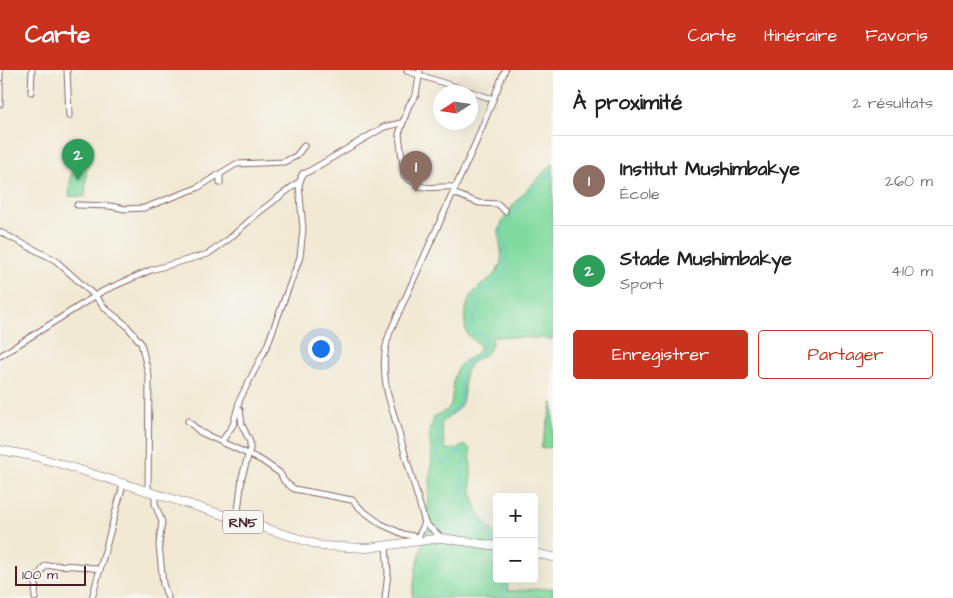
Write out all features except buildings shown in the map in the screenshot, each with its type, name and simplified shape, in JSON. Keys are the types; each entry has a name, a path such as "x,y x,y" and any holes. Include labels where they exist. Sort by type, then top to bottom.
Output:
{"highway":[{"name":"RN5","path":"0,450 32,456 123,485 152,492 237,521 332,548 386,546 417,539 442,538 493,545"},
{"path":"538,555 553,557"}],"street":[{"path":"0,70 0,78"},
{"path":"31,92 32,70"},
{"path":"67,70 69,116"},
{"path":"442,538 425,523 388,395 384,374 384,350 393,325 454,190 505,70"},
{"path":"406,71 420,72 493,99"},
{"path":"420,72 416,95 401,122 399,134 404,175 421,188 427,190 440,186 454,190 479,203 498,204 505,211"},
{"path":"0,83 0,104"},
{"path":"0,356 95,296 143,273 208,254 229,240 301,177 384,127 401,122"},
{"path":"77,205 110,206 125,209 144,208 191,191 210,182 227,168 241,163 284,162 296,156 304,146"},
{"path":"220,174 220,183"},
{"path":"222,441 233,425 240,399 267,346 300,257 303,229 301,177"},
{"path":"0,232 55,260 95,296 106,310 136,336 146,357 149,384 152,492 162,522 159,545 163,584 168,598"},
{"path":"237,521 250,442 242,425 239,408"},
{"path":"188,421 200,432 261,460 280,474 284,481 294,489 352,500 368,514 397,531 417,539 425,523"},
{"path":"92,598 123,485"},
{"path":"395,544 397,531"},
{"path":"385,598 388,573 386,546"},
{"path":"34,598 36,579 44,566 58,564 65,567 91,566 100,570"}],"green space":[{"path":"72,163 87,164 85,197 69,196"},
{"path":"553,164 553,339 493,336 492,344 487,353 472,363 466,372 463,398 460,405 441,424 445,448 451,450 466,445 470,449 471,486 475,505 493,532 493,583 507,583 508,591 553,588 553,598 412,598 416,569 426,532 432,457 429,433 434,417 447,410 451,405 457,369 462,362 476,353 480,346 467,333 465,322 467,304 479,287 498,269 502,255 499,237 501,225 513,206"},
{"path":"553,402 553,447 541,448"}],"waterway":[{"path":"493,540 475,528 461,485 465,459 462,451 455,454 447,463 439,461 439,437 436,422 457,409 461,399 461,372 467,363 482,354 485,337 480,334 475,336 471,329 478,309 477,297 496,283 505,272 506,258 501,230 532,191 553,171"},
{"path":"504,583 504,598"}],"place":[{"name":"Stade Mushimbakye","path":"78,180"},
{"name":"Institut Mushimbakye","path":"416,192"}]}
